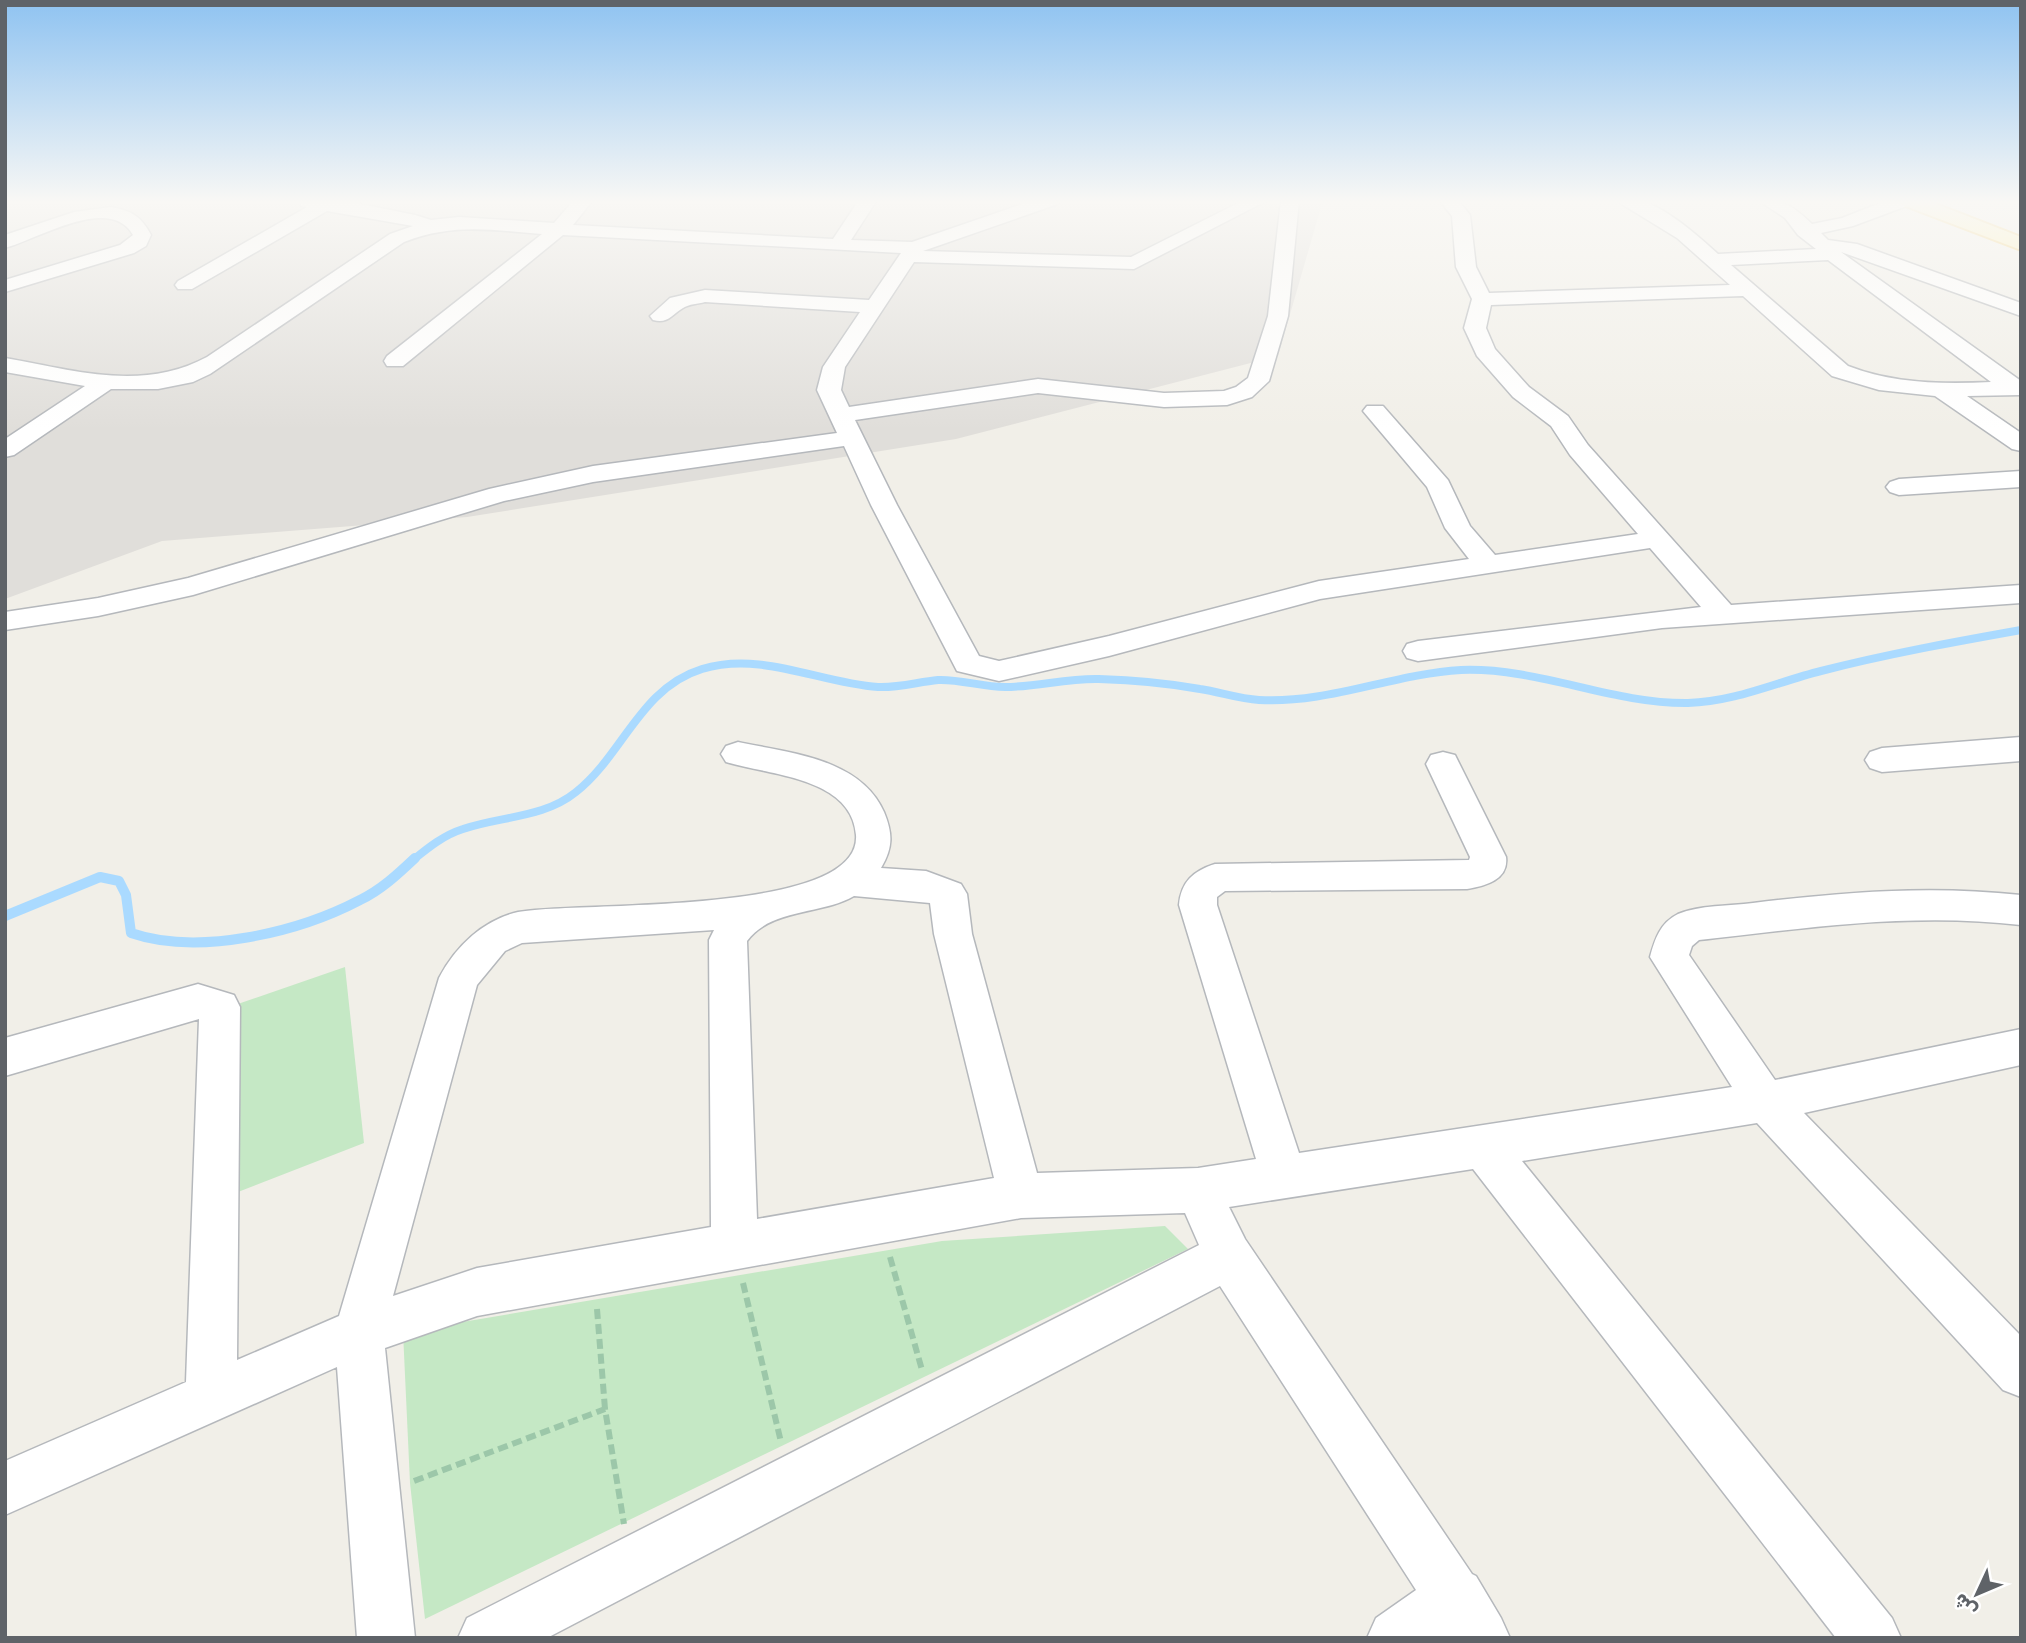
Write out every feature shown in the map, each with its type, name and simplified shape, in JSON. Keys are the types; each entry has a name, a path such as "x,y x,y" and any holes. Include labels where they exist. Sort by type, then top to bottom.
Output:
{"street":[{"path":"5,286 36,277"},
{"path":"186,285 200,277"},
{"path":"5,365 105,383 148,383 182,377 215,362 340,277"},
{"path":"395,361 500,277"},
{"path":"896,277 834,368 829,390 968,664 980,669 999,671 1108,646 1320,590 1656,539"},
{"path":"5,621 98,607 193,586 498,495 1038,387 1164,400 1227,398 1244,392 1258,380 1278,316 1283,277"},
{"path":"1471,277 1482,299 1475,328 1485,351 1521,392 1560,421 1580,450 1723,614"},
{"path":"1732,277 1840,371 1856,380 1939,388 2018,388"},
{"path":"1865,277 2018,388"},
{"path":"1931,277 2021,310"},
{"path":"1482,299 1748,290"},
{"path":"660,316 677,302 705,296 875,307"},
{"path":"5,450 105,383"},
{"path":"1939,388 2021,444"},
{"path":"1375,411 1438,485 1458,528 1487,563"},
{"path":"1899,487 2021,479"},
{"path":"1418,651 1662,619 2021,594"},
{"path":"1882,760 2021,749"},
{"path":"386,1638 359,1332 459,978 491,940 518,928 754,912 823,894 851,881 866,864 876,843 869,813 846,786 817,772 738,754"},
{"path":"1284,1177 1198,905 1199,891 1215,878 1225,877 1478,873 1489,864 1488,857 1443,764"},
{"path":"851,881 926,886 948,894 953,934 1021,1196"},
{"path":"2021,910 1990,905 1898,902 1690,926 1675,937 1669,957 1765,1102 2021,1373"},
{"path":"735,1246 727,940 736,924 754,912"},
{"path":"5,1057 198,1001 220,1007 211,1399"},
{"path":"5,1488 359,1332 477,1292 1021,1196 1198,1190 1483,1147 1765,1102 2021,1047"},
{"path":"1483,1147 1872,1638"},
{"path":"1198,1190 1228,1256 1468,1617 1396,1638"},
{"path":"487,1638 1228,1256"}],"path":[{"path":"888,1219 888,1250 924,1377 937,1406"},
{"path":"735,1246 782,1445 778,1488"},
{"path":"595,1271 605,1409 631,1564"},
{"path":"410,1483 605,1409"}],"shaded area":[{"path":"5,277 1301,277 1278,356 956,439 467,517 162,541 5,599"}],"green space":[{"path":"345,967 364,1143 238,1192 232,1006"},
{"path":"1165,1226 1188,1249 425,1619 410,1483 403,1332 942,1241"}],"waterway":[{"path":"413,860 456,832 536,812 564,801 592,777 647,707 663,691 681,678 724,664 768,666 878,687 938,680 1005,687 1099,679 1175,685 1259,700 1310,698 1436,673 1490,671 1546,679 1631,698 1688,703 1739,695 1871,659 2021,630"},
{"path":"5,916 100,877 119,881 126,895 131,933 157,940 186,942 247,938 335,912 382,887 415,858"}]}
